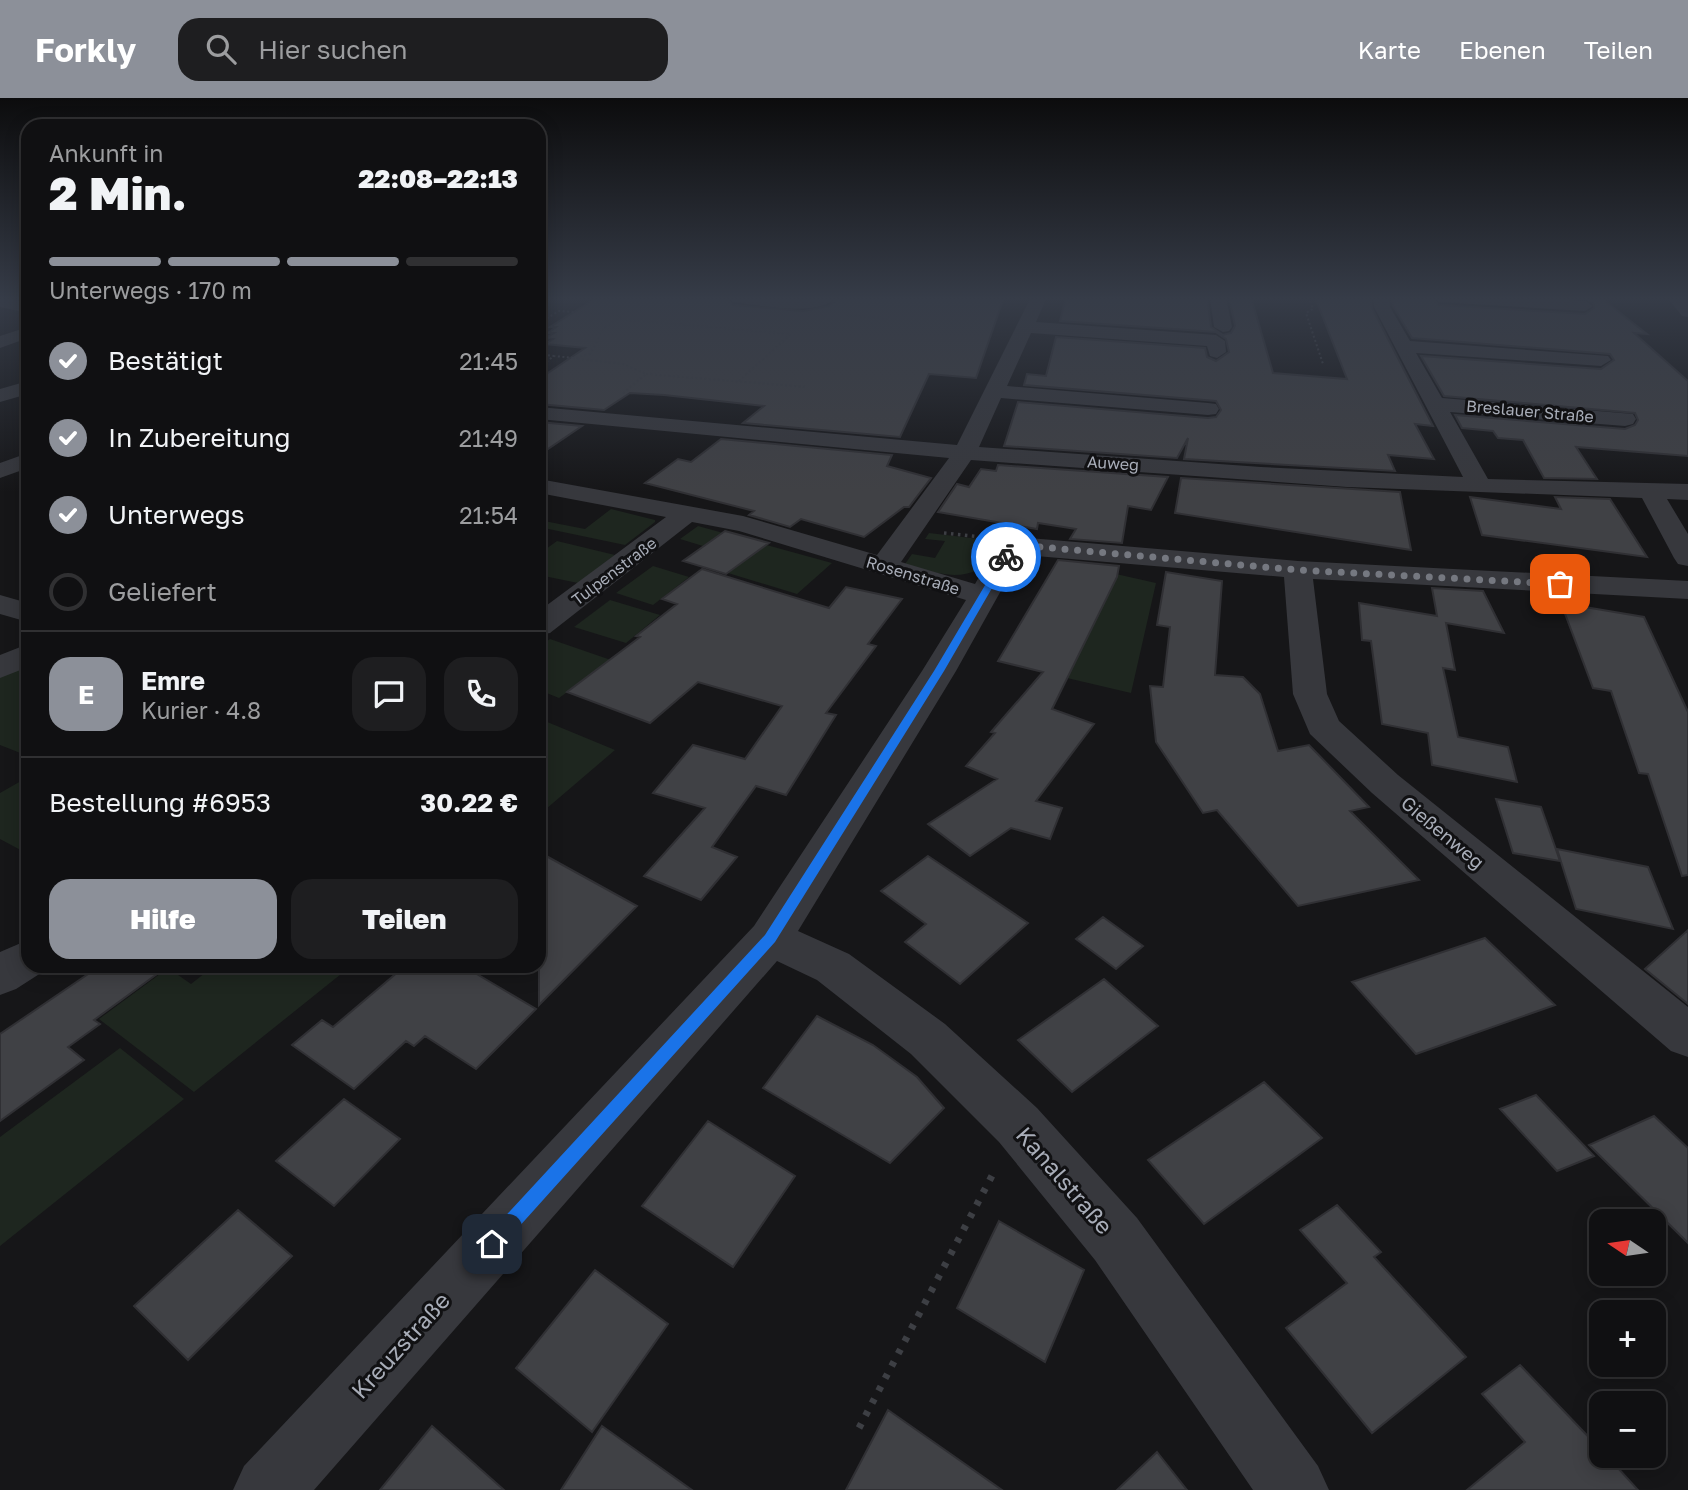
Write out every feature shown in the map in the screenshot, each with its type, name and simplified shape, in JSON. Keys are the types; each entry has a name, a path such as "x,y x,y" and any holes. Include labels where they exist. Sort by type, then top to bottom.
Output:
{"street":[{"path":"884,566 965,452 1009,362"},
{"name":"Breslauer Straße","path":"1412,362 1479,485"},
{"path":"0,396 21,389"},
{"path":"995,391 1208,409"},
{"name":"Breslauer Straße","path":"1434,404 1625,419"},
{"name":"Auweg","path":"546,413 965,452 1281,475 1688,492"},
{"path":"0,471 21,463"},
{"name":"Rosenstraße","path":"546,487 743,524 984,596 1006,557 1015,548 1029,546"},
{"path":"1650,491 1688,558"},
{"name":"Tulpenstraße","path":"546,621 687,514"},
{"path":"1029,546 1298,570 1688,590"},
{"name":"Gießenweg","path":"1298,570 1310,694 1323,726 1385,784 1688,1036"},
{"name":"Kreuzstraße","path":"268,1490 770,938 984,596"},
{"path":"0,604 21,610"},
{"path":"0,668 21,658"},
{"name":"Kanalstraße","path":"770,938 824,962 928,1039 1018,1125 1116,1239 1294,1490"},
{"path":"0,976 21,962"}],"path":[{"path":"606,362 623,364 646,374 807,387"},
{"path":"738,382 760,362"},
{"path":"596,417 646,374"},
{"path":"912,529 1019,541 1029,546"},
{"path":"859,1427 1018,1125"}],"shaded area":[{"path":"611,509 655,520 625,545 546,528 546,521 585,529"},
{"path":"698,526 832,563 797,594 728,573 761,548 718,536 703,546 680,539"},
{"path":"929,533 996,541 978,570 969,573 942,574 905,564 912,554 935,558 945,541 925,539"},
{"path":"557,541 615,555 578,583 546,576 546,549"},
{"path":"653,566 689,577 653,605 616,593"},
{"path":"1116,574 1156,583 1131,693 1067,678"},
{"path":"610,600 660,615 626,643 574,627"},
{"path":"550,639 666,679 596,671 559,698 546,693 546,642"},
{"path":"21,666 21,753 0,745 0,677"},
{"path":"546,721 615,750 546,809"},
{"path":"21,781 21,850 0,839 0,793"},
{"path":"161,973 175,973 191,984 205,973 342,973 194,1092 99,1019"},
{"path":"120,1048 184,1099 0,1246 0,1137"}],"building":[{"path":"564,362 982,362 976,378 929,374 900,437 743,423 764,406 664,395 630,393 604,410 546,405 546,374"},
{"path":"1050,362 1270,362 1273,373 1347,379 1340,362 1400,362 1433,426 1415,424 1434,459 1388,455 1395,471 1184,459 1188,438 1177,458 1004,446 1018,402 1208,418 1216,417 1221,410 1216,401 1024,385 1027,374 1046,376"},
{"path":"1424,362 1504,362 1601,369 1611,362 1667,362 1688,381 1688,456 1576,447 1597,479 1544,478 1523,440 1498,438 1493,431 1462,428 1455,415 1625,429 1635,425 1638,420 1635,413 1444,396"},
{"path":"546,423 582,426 546,450"},
{"path":"721,439 892,455 887,466 931,478 909,507 904,507 864,537 801,519 790,527 749,515 754,511 645,483 678,459 691,462"},
{"path":"998,465 1168,477 1151,510 1128,506 1122,543 1070,539 1076,529 1038,523 1037,529 938,512 957,484 969,487 981,469 996,471"},
{"path":"1181,478 1400,492 1411,550 1175,513"},
{"path":"1470,497 1561,509 1555,497 1610,499 1647,557 1482,535"},
{"path":"725,531 769,543 726,574 683,561"},
{"path":"1058,560 1119,566 1117,577 1052,709 1094,724 1036,801 1062,808 1050,839 1011,828 970,856 928,824 997,779 966,766 995,733 991,732 1043,672 998,661"},
{"path":"702,569 829,608 846,587 902,599 868,644 876,646 826,713 836,715 786,795 756,786 712,847 737,857 701,900 644,876 705,808 653,793 693,745 745,759 782,706 698,682 650,723 567,692 640,637 636,636 677,604 662,599"},
{"path":"1166,572 1222,581 1215,675 1243,677 1260,694 1278,751 1309,745 1369,807 1350,811 1419,880 1298,906 1217,810 1203,813 1156,742 1150,686 1163,687 1170,627 1157,625"},
{"path":"1432,588 1483,591 1504,633 1446,623 1455,670 1443,668 1458,737 1508,747 1517,782 1432,765 1428,733 1382,724 1371,641 1362,640 1359,603 1437,616"},
{"path":"1561,603 1644,617 1688,712 1688,875 1682,876 1648,774 1639,773 1611,691 1593,688"},
{"path":"1496,799 1541,807 1560,861 1513,853"},
{"path":"1557,849 1648,867 1673,929 1576,909"},
{"path":"546,856 637,906 539,1005 539,973 546,973"},
{"path":"928,856 1028,923 960,984 905,942 926,924 881,891"},
{"path":"1103,917 1143,946 1116,969 1076,939"},
{"path":"1688,930 1688,1004 1645,969"},
{"path":"1485,938 1555,1005 1416,1054 1352,982"},
{"path":"90,973 158,973 94,1020 100,1024 68,1047 84,1060 0,1121 0,1034"},
{"path":"397,973 475,973 536,1009 476,1069 425,1036 414,1046 406,1041 354,1089 292,1045 322,1020 333,1027"},
{"path":"1104,979 1158,1026 1072,1092 1018,1040"},
{"path":"817,1016 873,1045 917,1077 944,1108 890,1163 763,1088"},
{"path":"1264,1082 1322,1138 1204,1224 1148,1160"},
{"path":"1536,1095 1594,1156 1557,1171 1500,1109"},
{"path":"344,1099 400,1139 334,1206 276,1161"},
{"path":"1654,1116 1688,1148 1688,1243 1666,1221 1666,1209 1654,1209 1589,1145"},
{"path":"708,1121 795,1176 733,1267 642,1206"},
{"path":"1337,1205 1381,1252 1374,1257 1466,1357 1372,1433 1286,1328 1347,1283 1300,1230"},
{"path":"238,1210 292,1256 188,1360 134,1306"},
{"path":"999,1221 1084,1270 1045,1362 957,1308"},
{"path":"595,1270 668,1324 592,1432 516,1368"},
{"path":"1520,1365 1589,1437 1589,1468 1618,1468 1638,1490 1467,1490 1525,1442 1482,1394"},
{"path":"888,1410 1002,1490 846,1490"},
{"path":"432,1426 504,1490 380,1490"},
{"path":"602,1426 692,1490 561,1490"},
{"path":"1157,1452 1187,1490 1117,1490"}],"way so far":[{"path":"1006,557 1015,548 1029,546 1298,570 1560,584"}],"route":[{"path":"492,1244 770,938 939,671 1006,557"}]}
